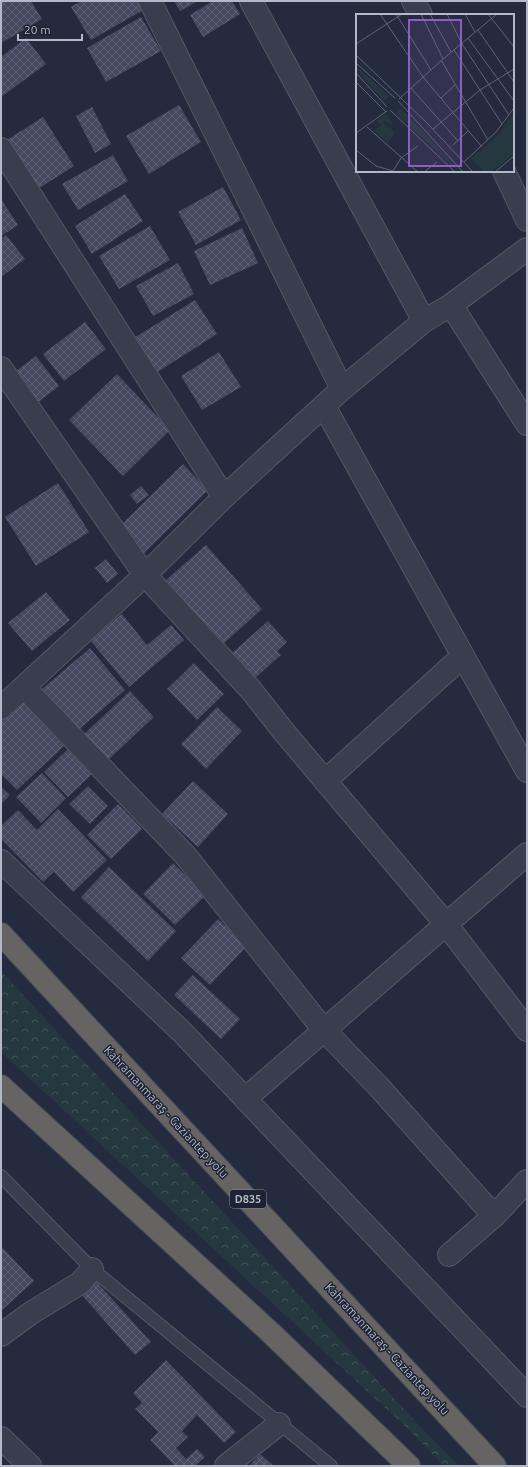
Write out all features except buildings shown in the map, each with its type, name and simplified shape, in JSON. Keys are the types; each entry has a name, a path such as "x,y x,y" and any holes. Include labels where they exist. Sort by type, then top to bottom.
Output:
{"highway":[{"name":"Kahramanmaraş - Gaziantep yolu","path":"1,934 495,1466"},
{"path":"1,1086 271,1333 409,1466"}],"street":[{"path":"150,1 342,389"},
{"path":"250,1 424,321"},
{"path":"413,1 420,14"},
{"path":"1,149 224,497"},
{"path":"504,172 527,220"},
{"path":"1,708 145,575 224,497 342,389 424,321 451,305 527,249"},
{"path":"451,305 527,424"},
{"path":"1,368 145,575 251,690 325,781 446,924 527,1030"},
{"path":"324,406 527,771"},
{"path":"325,781 463,656"},
{"path":"24,687 185,855 323,1030 378,1086 494,1216"},
{"path":"246,1098 527,854"},
{"path":"1,861 182,1032 527,1396"},
{"path":"450,1255 494,1216 527,1182"},
{"path":"1,1335 31,1313 80,1283 92,1269"},
{"path":"226,1466 279,1424"},
{"path":"1,1438 30,1466"}],"lane":[{"path":"1,1176 92,1269 331,1466"}],"green space":[{"path":"1,971 413,1419 459,1466 444,1466 408,1429 1,1052"}]}
